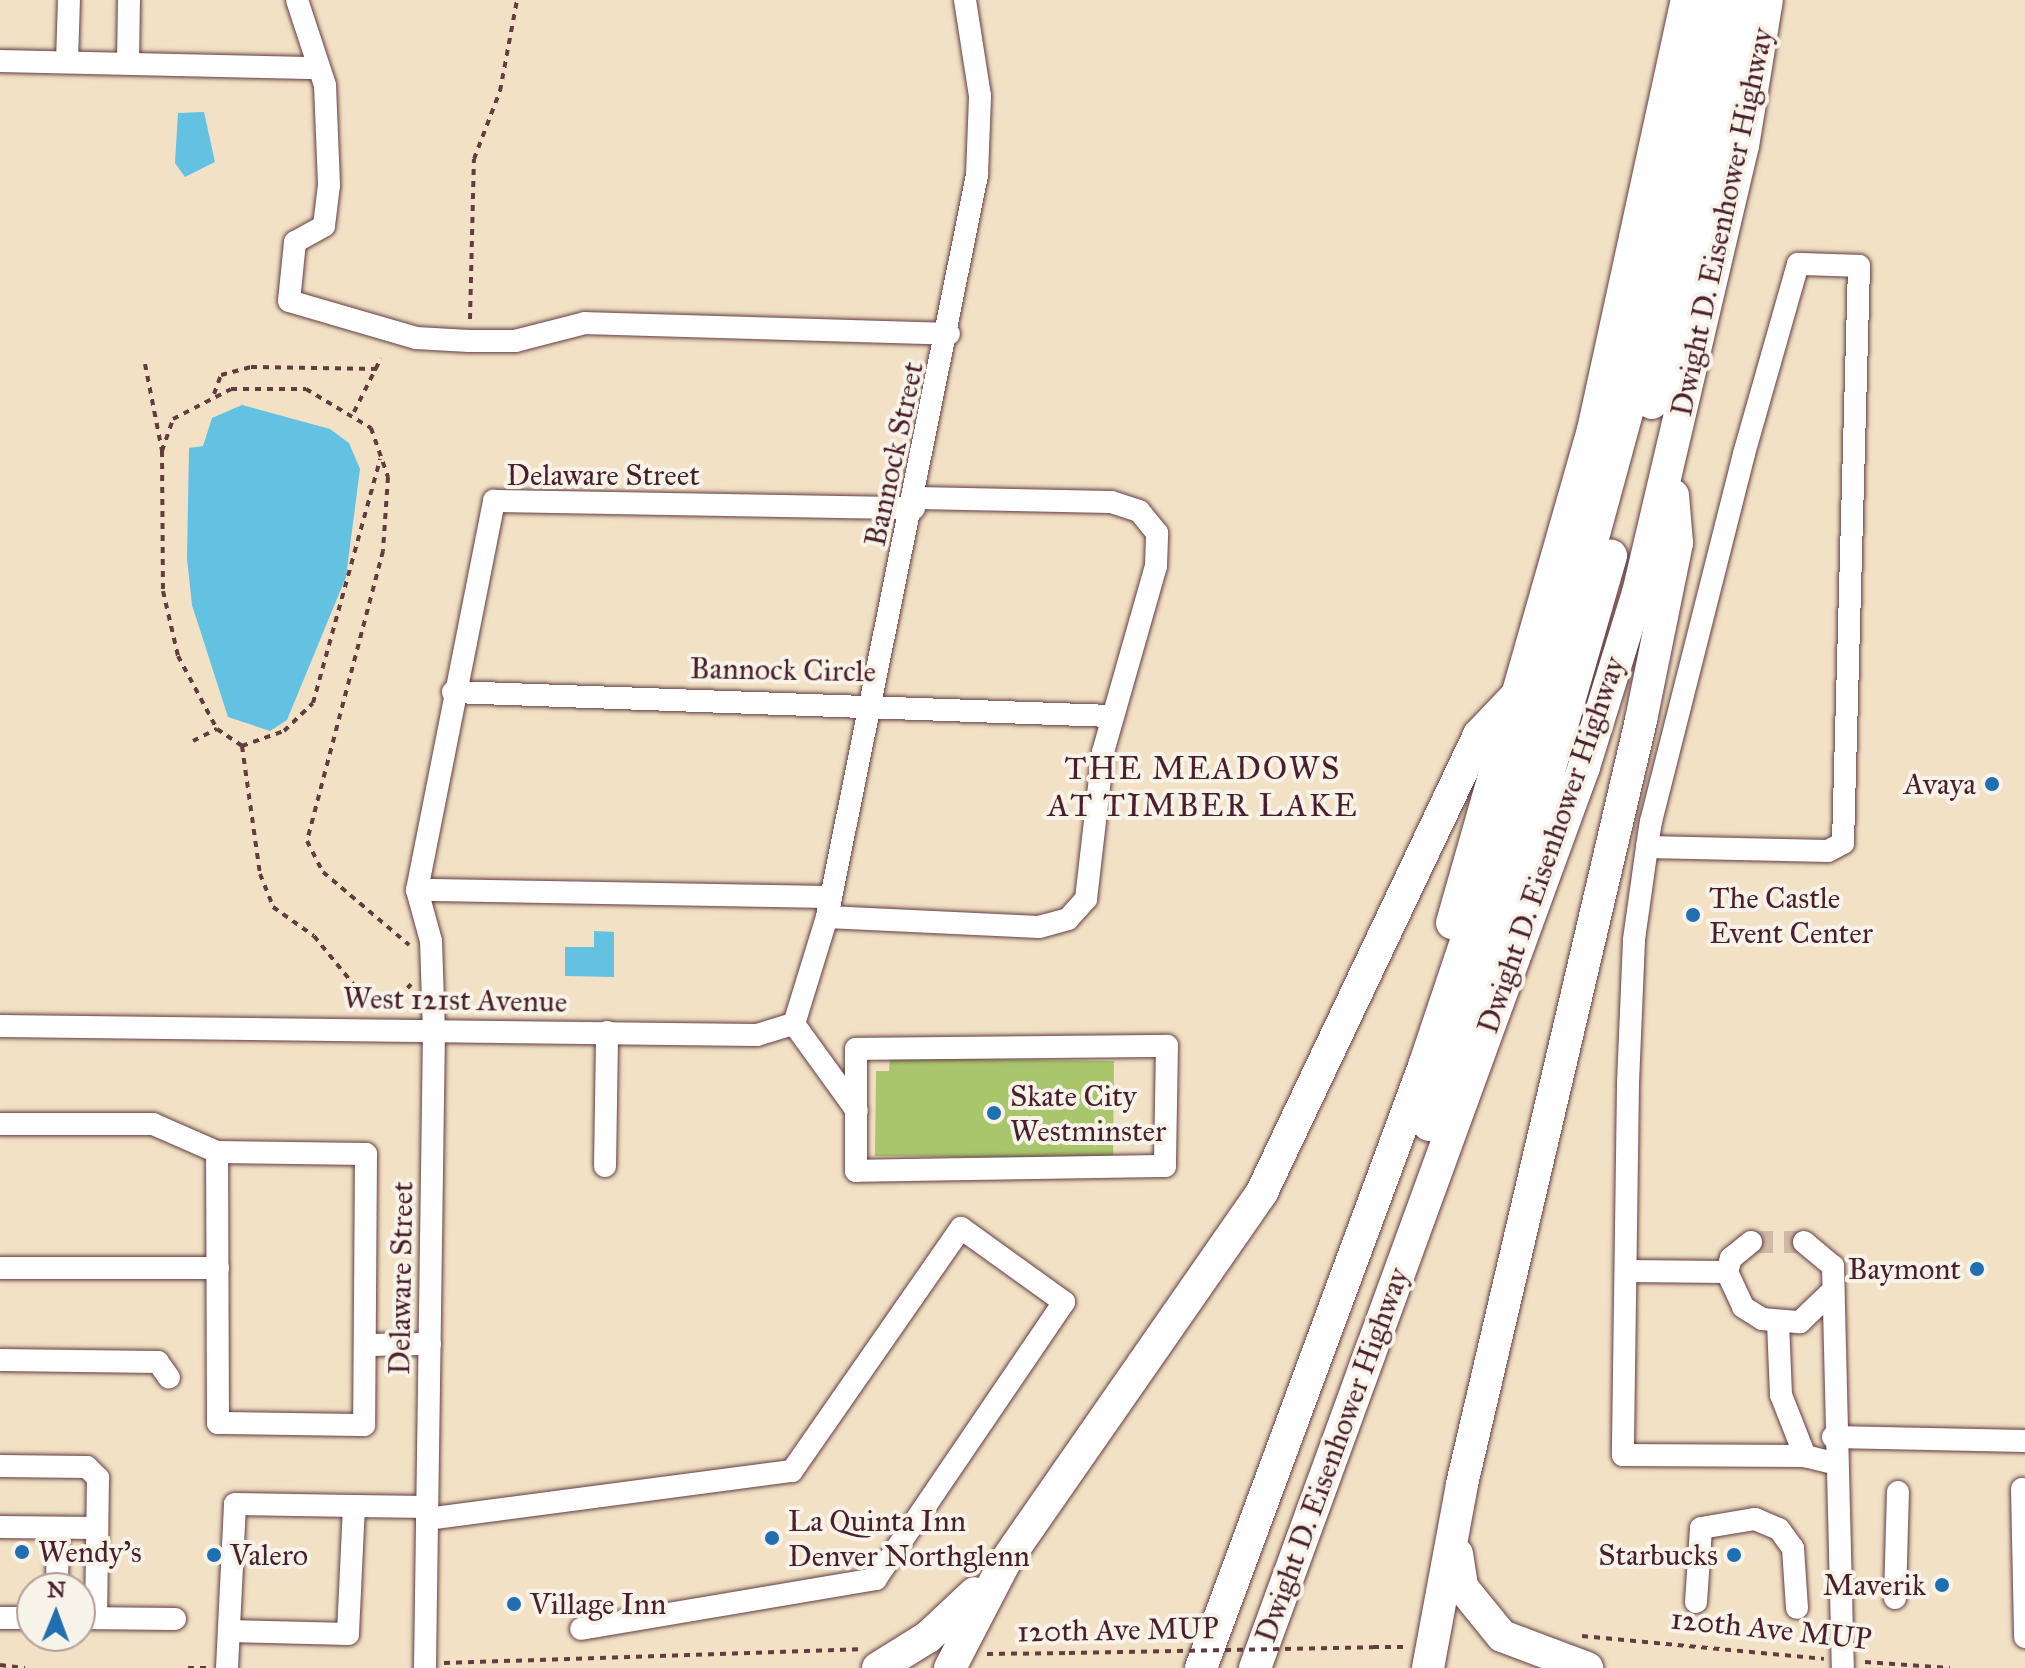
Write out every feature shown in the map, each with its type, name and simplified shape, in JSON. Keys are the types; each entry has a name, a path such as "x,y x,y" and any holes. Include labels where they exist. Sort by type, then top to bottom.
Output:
{"highway":[{"path":"1183,1668 1438,975 1593,430 1687,0"},
{"path":"1201,1668 1424,1066 1556,674 1636,379 1716,0"},
{"path":"1239,1668 1546,781 1697,236 1740,0"},
{"name":"Dwight D. Eisenhower Highway","path":"1255,1668 1584,767 1670,470 1743,146 1767,0"},
{"path":"1431,1655 1677,543 1670,470"},
{"path":"953,1658 1005,1562 1262,1192 1479,735 1520,691"},
{"path":"1454,1540 1462,1587 1490,1625 1524,1648 1587,1668"},
{"path":"876,1658 928,1637 1005,1562"}],"street":[{"path":"67,62 69,0"},
{"path":"128,63 129,0"},
{"path":"297,0 319,68 329,185 324,226 295,242 289,301 416,338 469,341 515,341 585,323 949,334"},
{"name":"Bannock Street","path":"829,907 949,334 980,143 965,0"},
{"path":"0,61 319,68"},
{"path":"1647,847 1828,851 1843,843 1859,266 1798,264 1647,847 1633,969 1626,1271 1623,1455 1805,1456 1833,1463"},
{"name":"Delaware Street","path":"425,1668 434,1030 431,941 417,890 453,692 494,501 915,503"},
{"path":"417,890 829,907 1015,929 1058,925 1075,915 1086,899 1111,716 1156,566 1157,533 1147,518 1111,502 915,503"},
{"name":"Bannock Circle","path":"453,692 872,702 1111,716"},
{"path":"829,907 794,1024 857,1111 856,1171 1165,1166 1167,1046 856,1049 857,1111"},
{"name":"West 121st Avenue","path":"0,1026 757,1035 794,1024"},
{"path":"605,1166 607,1032"},
{"path":"0,1124 153,1124 217,1152 366,1154 364,1425 218,1423 217,1152"},
{"path":"227,1668 235,1504 354,1506 427,1513 792,1471 961,1228 1064,1302 876,1579 581,1629"},
{"path":"1751,1242 1731,1258 1727,1272 1743,1307 1778,1323 1800,1322 1830,1293"},
{"path":"1804,1242 1833,1266 1830,1293 1833,1463 1843,1488 1843,1664"},
{"path":"0,1268 218,1268"},
{"path":"1626,1271 1727,1272"},
{"path":"1778,1323 1781,1395 1805,1456"},
{"path":"365,1345 430,1344"},
{"path":"0,1360 158,1362 169,1378"},
{"path":"1833,1437 2025,1441"},
{"path":"0,1466 87,1467 98,1478 93,1572"},
{"path":"2022,1489 2025,1637"},
{"path":"1895,1598 1898,1492"},
{"path":"229,1631 348,1634 354,1506"},
{"path":"1696,1602 1701,1528 1755,1519 1779,1529 1793,1548 1797,1608"},
{"path":"0,1527 97,1528"},
{"path":"57,1572 58,1528"},
{"path":"96,1618 175,1619"}],"path":[{"path":"454,323 469,324 474,159 500,91 517,0"},
{"path":"354,412 379,369 381,358"},
{"path":"145,364 162,451 167,614 178,656 217,729 242,746 260,874 273,907 314,936 371,1006"},
{"path":"214,394 221,375 251,367 379,369"},
{"path":"162,451 173,419 214,394 306,389 354,412 371,428 388,477 383,551 307,841 323,872 398,931 413,955"},
{"path":"242,746 284,731 313,703 353,578 381,457"},
{"path":"193,741 217,729"},
{"path":"392,1006 415,969"},
{"name":"120th Ave MUP","path":"1568,1636 1679,1640 1843,1664 1950,1668"},
{"name":"120th Ave MUP","path":"953,1658 1373,1647 1431,1655"},
{"path":"465,1661 876,1658"},
{"path":"0,1665 25,1668"}],"green space":[{"name":"Skate City Westminster","path":"890,1058 1114,1061 1113,1159 875,1156 876,1071 889,1071"}],"water":[{"path":"204,112 215,162 185,177 175,163 178,113"},
{"path":"242,405 330,429 349,443 360,469 346,577 287,720 270,731 228,717 192,605 187,558 189,448 203,446 212,418"},
{"path":"594,931 614,932 614,977 565,976 565,947 594,947"}],"tunnel":[{"path":"1751,1242 1804,1242"}],"place":[{"name":"Avaya","path":"1992,784"},
{"name":"The Castle Event Center","path":"1693,915"},
{"name":"Skate City Westminster","path":"994,1113"},
{"name":"Baymont","path":"1977,1269"},
{"name":"La Quinta Inn Denver Northglenn","path":"772,1538"},
{"name":"Wendy's","path":"22,1552"},
{"name":"Valero","path":"214,1555"},
{"name":"Starbucks","path":"1734,1555"},
{"name":"Maverik","path":"1942,1585"},
{"name":"Village Inn","path":"514,1604"}],"district":[{"name":"THE MEADOWS AT TIMBER LAKE","path":"1203,788"}]}
